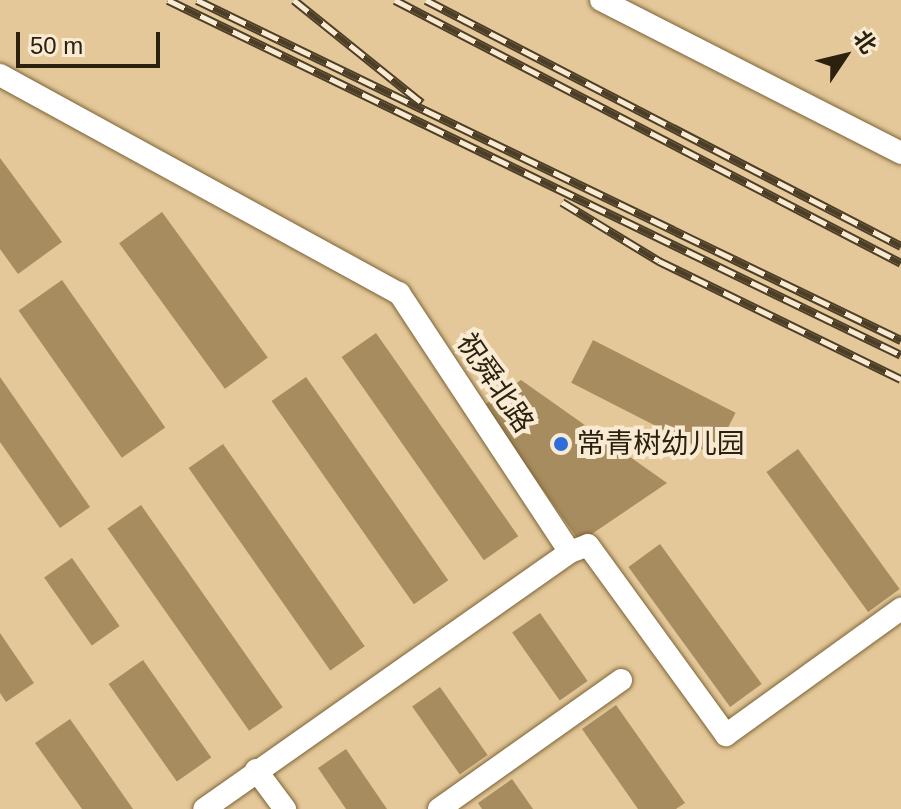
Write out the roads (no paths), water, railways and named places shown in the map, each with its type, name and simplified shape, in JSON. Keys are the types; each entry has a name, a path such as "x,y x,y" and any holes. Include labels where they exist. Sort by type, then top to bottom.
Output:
{"street":[{"path":"601,0 901,153"},
{"name":"祝舜北路","path":"0,75 399,293 570,552"},
{"path":"204,809 570,552 588,545 726,735 901,609"},
{"path":"439,809 621,680"},
{"path":"256,770 285,809"}],"railway":[{"path":"168,0 901,355"},
{"path":"197,0 901,340"},
{"path":"294,0 422,103"},
{"path":"395,0 901,263"},
{"path":"426,0 901,246"},
{"path":"562,202 659,261 901,379"}],"place":[{"name":"常青树幼儿园","path":"561,444"}]}
